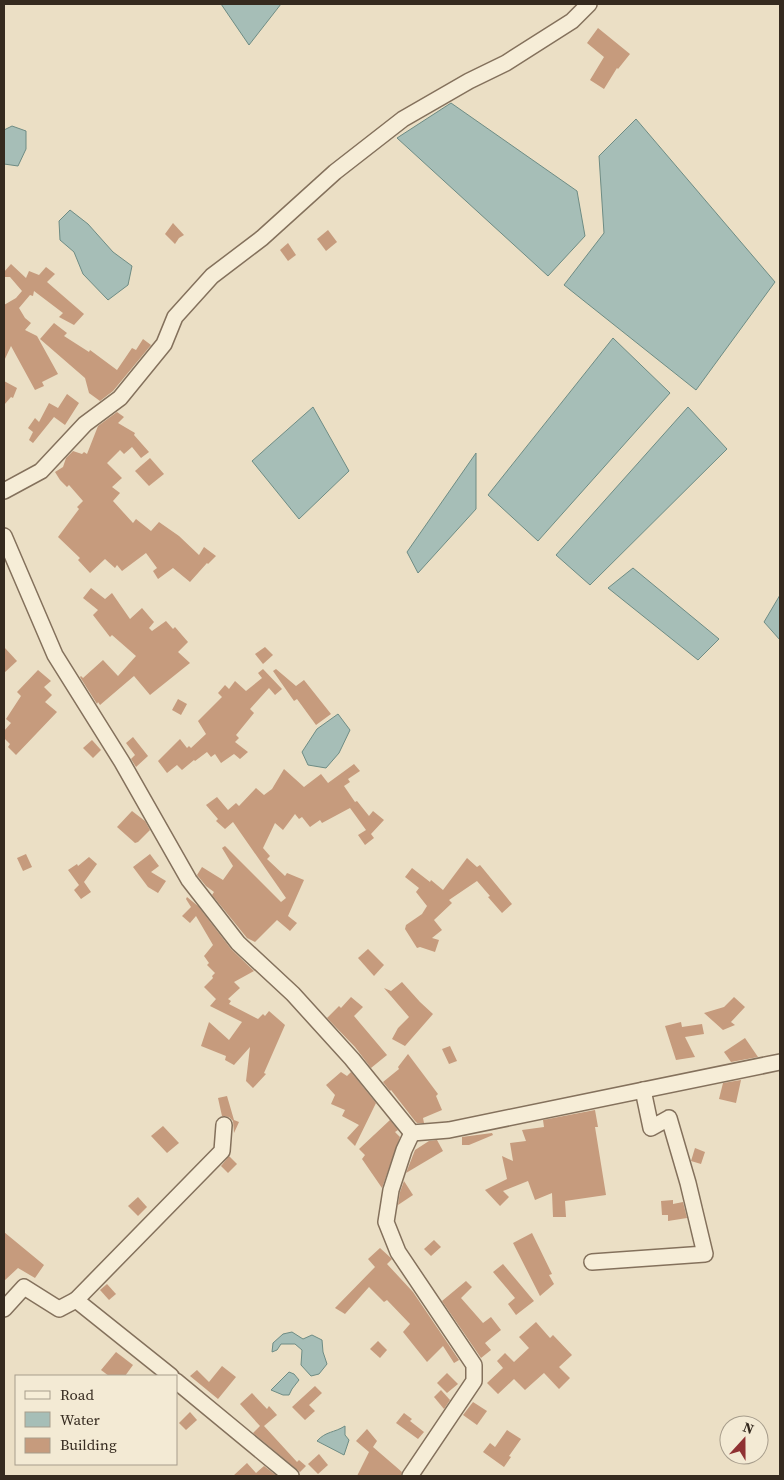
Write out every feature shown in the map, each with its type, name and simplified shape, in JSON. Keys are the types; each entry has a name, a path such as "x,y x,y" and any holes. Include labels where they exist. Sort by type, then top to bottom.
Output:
{"street":[{"path":"4,491 41,471 85,424 120,398 164,344 176,317 212,276 262,238 335,172 403,119 469,81 506,63 572,21 589,4"},
{"path":"4,536 55,655 122,762 189,880 238,943 293,994 352,1059 412,1133"},
{"path":"412,1133 449,1130 780,1062"},
{"path":"592,1262 705,1254 688,1183 669,1118 651,1128 643,1090"},
{"path":"4,1309 24,1287 60,1309 76,1300 222,1151 224,1124"},
{"path":"410,1476 474,1381 475,1372 474,1365 398,1252 386,1222 391,1190 404,1150 412,1133"},
{"path":"76,1300 170,1375"},
{"path":"178,1383 291,1476"}],"water":[{"path":"221,4 281,4 249,45"},
{"path":"451,103 577,191 585,236 548,276 397,138"},
{"path":"636,119 775,282 696,390 564,285 604,233 599,156"},
{"path":"12,126 26,131 26,149 18,166 4,164 4,130"},
{"path":"70,210 88,224 113,252 132,266 128,285 108,300 83,274 74,252 60,240 59,221"},
{"path":"613,338 670,393 538,541 488,495"},
{"path":"313,407 349,471 299,519 252,461"},
{"path":"688,407 727,449 590,585 556,555"},
{"path":"476,453 476,509 418,573 407,552"},
{"path":"633,568 719,639 698,660 608,588"},
{"path":"780,595 780,640 764,622"},
{"path":"338,714 350,730 339,753 326,768 308,765 302,752 317,729"},
{"path":"292,1332 303,1339 312,1335 322,1340 327,1364 319,1374 311,1376 301,1365 302,1350 295,1344 281,1344 277,1350 272,1352 273,1343 283,1334"},
{"path":"289,1372 294,1374 299,1380 289,1395 283,1395 271,1390"},
{"path":"345,1426 345,1435 349,1440 344,1455 317,1441 324,1435"}],"building":[{"path":"598,28 630,54 617,68 604,89 590,80 604,57 587,43"},
{"path":"173,223 184,235 175,244 165,234"},
{"path":"328,230 337,242 326,251 317,239"},
{"path":"288,243 296,255 288,261 280,250"},
{"path":"11,264 26,278 29,271 39,275 46,267 55,274 47,282 84,314 74,325 59,317 63,313 34,291 33,296 30,295 19,308 25,318 31,323 25,330 37,336 58,374 42,382 44,386 35,390 11,346 4,361 4,305 16,298 22,291 10,277 4,277 4,272"},
{"path":"54,323 67,333 64,336 89,352 90,350 117,370 132,348 136,350 143,339 151,345 113,391 100,401 89,393 85,378 40,339"},
{"path":"4,381 17,388 13,398 11,397 4,405"},
{"path":"67,394 79,403 65,425 54,417 33,443 29,440 33,432 28,428 35,418 39,422 49,403 58,408"},
{"path":"117,412 124,417 118,423 135,433 134,435 149,452 141,458 132,447 124,454 120,450 107,463 122,478 112,487 120,493 113,501 133,523 136,519 151,531 159,522 179,536 199,555 204,547 216,556 190,582 173,568 158,579 153,571 157,568 146,553 122,571 117,565 115,568 105,559 90,573 78,560 80,558 58,537 79,509 77,507 83,501 69,485 67,487 60,480 55,472 63,467 66,458 73,451 87,454 98,426"},
{"path":"150,458 164,474 149,486 135,471"},
{"path":"91,588 105,599 112,593 130,619 142,608 154,622 149,628 152,631 166,621 173,629 175,627 188,642 178,652 190,663 150,695 134,676 100,705 98,702 97,704 80,677 83,678 103,660 118,676 136,656 112,635 110,637 93,615 98,610 83,598"},
{"path":"4,647 17,661 4,673"},
{"path":"265,647 273,655 263,664 255,654"},
{"path":"263,669 282,689 275,695 269,688 250,709 254,713 236,735 239,738 235,742 248,752 240,759 234,754 221,763 215,754 211,757 207,752 182,770 177,765 167,773 158,761 180,739 187,748 189,746 191,748 206,734 198,721 222,697 218,693 225,685 229,689 235,681 246,691 262,678 258,673"},
{"path":"276,669 296,686 304,680 331,714 316,725 297,699 294,701 273,671"},
{"path":"38,670 51,681 44,687 52,695 45,702 57,712 16,755 8,747 10,744 4,738 4,731 11,723 6,719 21,696 17,692"},
{"path":"178,699 187,704 181,715 172,710"},
{"path":"133,737 148,756 136,767 131,759 135,755 126,743"},
{"path":"92,740 101,750 93,758 83,748"},
{"path":"354,764 360,771 348,779 350,782 344,786 355,802 357,801 369,816 373,811 384,820 371,834 374,838 365,845 358,835 366,830 350,808 322,823 320,820 310,827 302,817 299,819 295,814 283,830 275,823 263,848 270,856 267,859 285,876 287,873 304,880 288,916 297,923 290,931 277,920 255,942 247,938 212,895 214,892 197,875 202,867 223,880 233,866 222,848 225,846 281,902 286,898 233,822 225,829 216,821 218,819 206,805 217,797 228,810 236,803 239,806 256,788 264,795 272,789 284,769 304,787 321,774 328,783"},
{"path":"132,811 145,821 150,830 135,843 117,827"},
{"path":"26,854 32,867 23,871 17,858"},
{"path":"150,854 159,866 151,872 166,881 158,893 148,887 133,867"},
{"path":"89,857 97,864 84,882 91,892 81,899 74,890 79,885 68,870 77,864 78,866"},
{"path":"467,858 477,867 480,865 512,904 502,913 477,881 449,900 452,903 434,920 442,930 432,938 439,940 435,952 420,947 417,948 405,929 406,925 422,914 427,906 416,892 419,888 405,877 412,868 443,890"},
{"path":"187,897 198,906 231,949 254,971 234,982 240,988 228,999 231,1001 229,1004 258,1019 263,1014 265,1016 269,1011 285,1025 264,1073 266,1074 253,1088 246,1081 250,1047 234,1065 225,1060 226,1056 201,1046 209,1022 229,1040 242,1022 210,1006 216,999 204,987 213,978 212,976 215,973 207,965 209,963 204,956 213,945 196,916 190,923 182,916 191,907 186,899"},
{"path":"368,949 384,965 374,976 358,958"},
{"path":"402,982 433,1014 405,1046 392,1039 398,1028 409,1017 384,988 391,991"},
{"path":"351,997 363,1007 354,1016 387,1055 371,1068 355,1047 327,1018 339,1006 341,1008"},
{"path":"734,997 745,1007 731,1022 735,1025 723,1030 704,1013 724,1007"},
{"path":"681,1022 682,1027 702,1024 704,1034 685,1037 695,1057 676,1060 665,1026"},
{"path":"745,1038 758,1057 731,1062 724,1052"},
{"path":"450,1046 457,1061 449,1064 442,1049"},
{"path":"408,1054 438,1094 436,1096 442,1110 423,1118 424,1123 417,1123 415,1121 383,1082 399,1069 398,1067"},
{"path":"341,1072 347,1076 351,1072 376,1103 355,1146 347,1138 359,1125 342,1116 345,1110 331,1104 335,1095 326,1085"},
{"path":"741,1080 736,1103 719,1099 723,1083"},
{"path":"227,1096 234,1120 239,1122 234,1133 233,1121 229,1117 222,1116 218,1098"},
{"path":"595,1110 598,1127 595,1127 606,1195 565,1201 566,1217 553,1217 552,1193 535,1200 528,1181 503,1191 509,1197 500,1206 485,1190 507,1179 502,1156 513,1161 510,1143 526,1141 522,1130 544,1127 543,1120"},
{"path":"390,1120 398,1130 395,1132 400,1137 382,1188 362,1159 365,1155 359,1149"},
{"path":"163,1126 179,1143 167,1153 151,1136"},
{"path":"492,1133 493,1135 469,1145 462,1145 462,1137"},
{"path":"437,1140 443,1151 406,1173 415,1150 429,1141"},
{"path":"695,1148 705,1152 701,1164 691,1161"},
{"path":"229,1156 237,1164 228,1173 221,1166"},
{"path":"404,1181 413,1195 398,1205 400,1192"},
{"path":"138,1197 147,1207 138,1216 128,1206"},
{"path":"673,1200 673,1204 683,1202 687,1218 668,1221 668,1215 662,1215 661,1201"},
{"path":"4,1232 44,1265 35,1278 18,1268 4,1281"},
{"path":"532,1233 552,1274 549,1275 554,1284 540,1296 513,1243"},
{"path":"434,1240 441,1247 431,1256 424,1249"},
{"path":"380,1248 392,1259 387,1264 413,1292 459,1360 454,1363 443,1346 427,1362 403,1332 410,1324 387,1300 384,1302 369,1287 345,1314 335,1308 375,1267 368,1259"},
{"path":"503,1264 534,1301 516,1315 508,1304 515,1298 493,1272"},
{"path":"466,1281 472,1287 461,1298 483,1323 491,1317 501,1330 485,1343 491,1350 481,1358 442,1301"},
{"path":"107,1284 116,1294 109,1300 100,1290"},
{"path":"536,1322 550,1338 553,1335 572,1355 559,1367 570,1378 559,1389 544,1373 525,1390 514,1379 498,1394 487,1383 503,1368 497,1361 505,1353 514,1362 529,1348 519,1337"},
{"path":"378,1341 387,1350 380,1358 370,1349"},
{"path":"116,1352 133,1365 126,1375 108,1375 101,1370"},
{"path":"222,1366 236,1377 218,1399 190,1376 197,1370 209,1382"},
{"path":"447,1373 458,1384 447,1393 437,1383"},
{"path":"315,1386 322,1393 309,1405 315,1411 305,1420 292,1407"},
{"path":"441,1390 450,1400 444,1409 434,1397"},
{"path":"252,1393 267,1409 269,1406 277,1415 264,1426 297,1462 299,1460 306,1466 300,1472 253,1433 260,1426 240,1404"},
{"path":"473,1402 487,1411 477,1425 463,1415"},
{"path":"190,1412 197,1420 186,1430 179,1423"},
{"path":"404,1413 412,1419 410,1421 424,1432 418,1439 396,1423"},
{"path":"367,1429 377,1441 373,1447 402,1472 401,1476 357,1476 369,1452 356,1441"},
{"path":"507,1430 521,1439 504,1467 483,1452 490,1443 495,1447"},
{"path":"319,1454 328,1465 318,1474 308,1464"},
{"path":"247,1463 256,1473 264,1466 277,1476 233,1476"}]}
